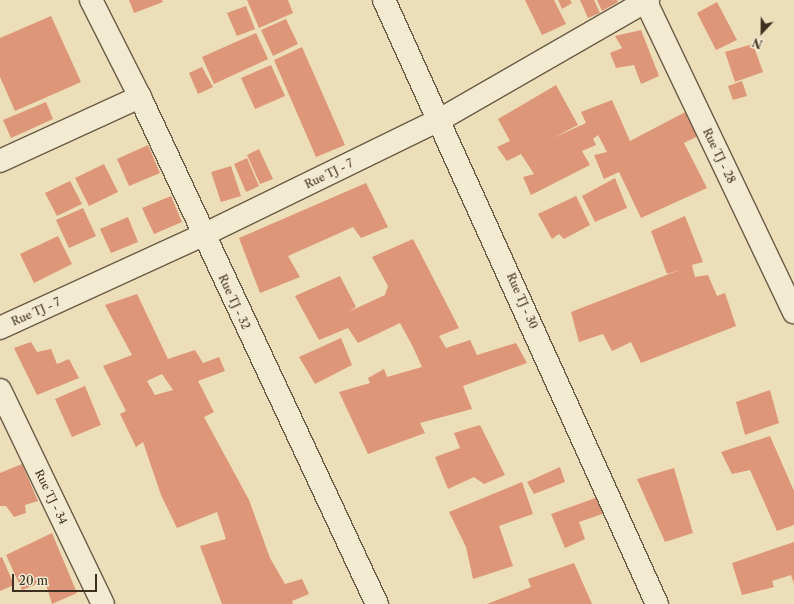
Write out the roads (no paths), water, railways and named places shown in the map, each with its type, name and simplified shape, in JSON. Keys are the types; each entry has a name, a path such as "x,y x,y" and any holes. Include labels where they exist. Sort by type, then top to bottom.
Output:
{"street":[{"name":"Rue TJ - 32","path":"91,0 140,97 203,236 377,604"},
{"name":"Rue TJ - 30","path":"384,0 441,119 657,604"},
{"name":"Rue TJ - 7","path":"0,328 203,236 441,119 646,0"},
{"name":"Rue TJ - 28","path":"646,0 794,312"},
{"path":"0,161 140,97"},
{"name":"Rue TJ - 34","path":"0,390 103,604"}]}
